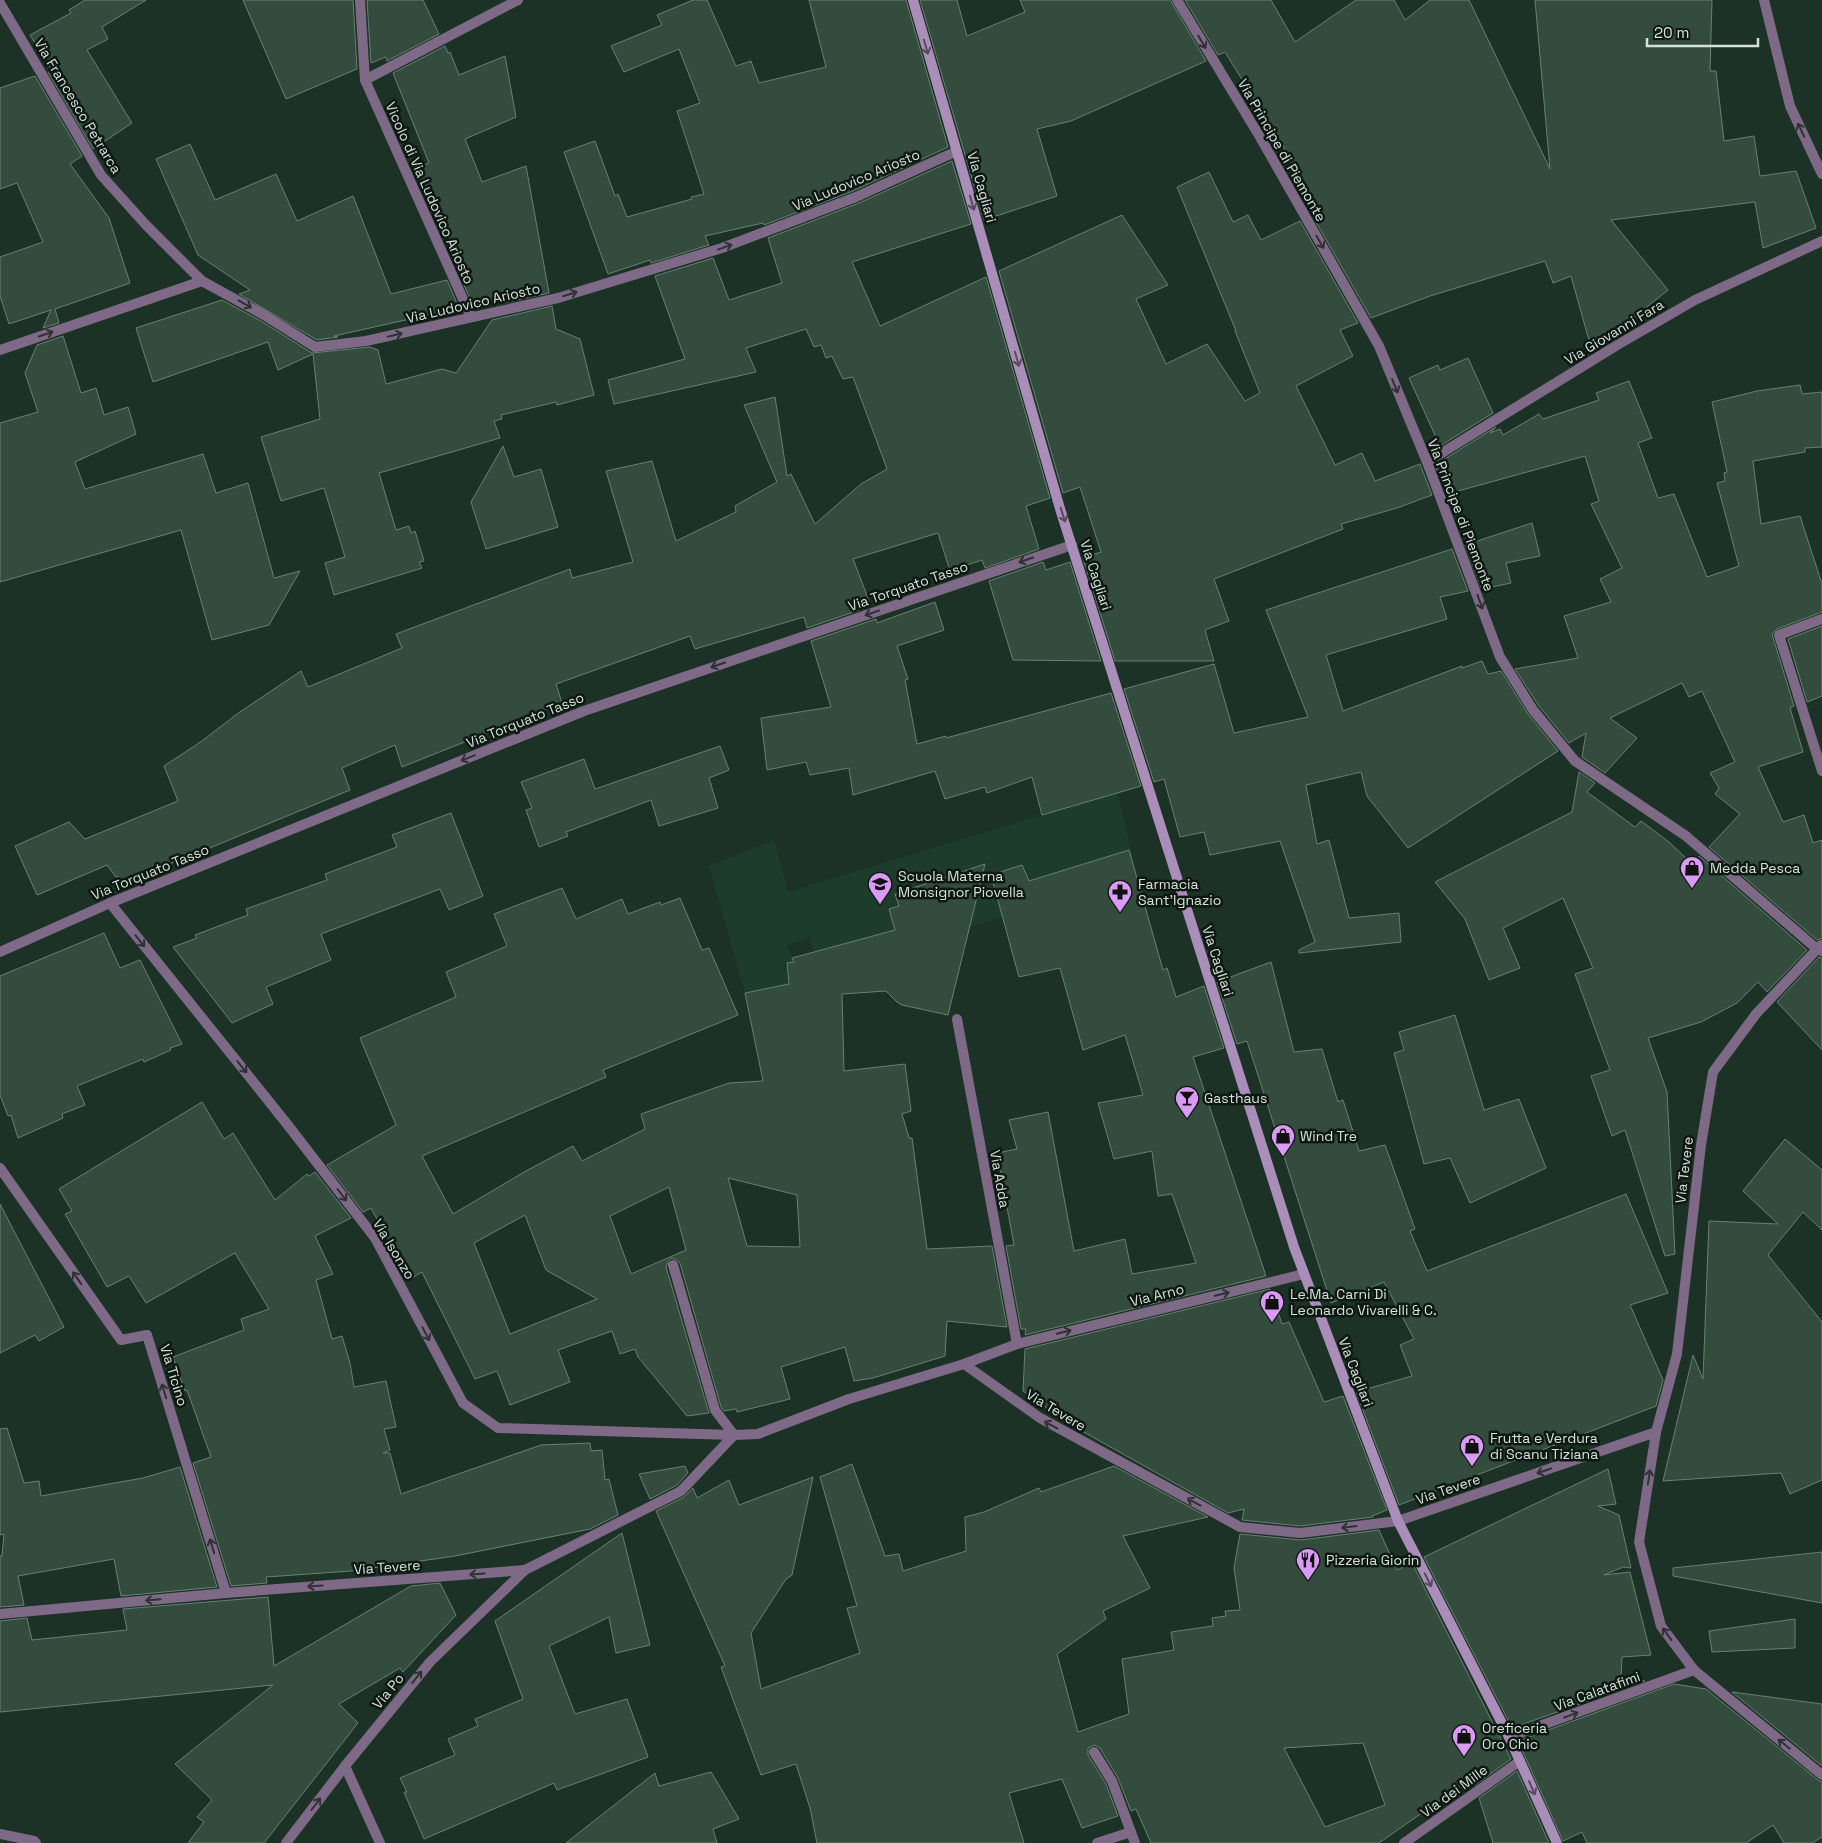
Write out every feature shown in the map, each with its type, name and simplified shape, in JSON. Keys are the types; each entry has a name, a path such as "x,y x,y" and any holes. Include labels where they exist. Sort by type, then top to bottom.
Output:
{"main road":[{"name":"Via Cagliari","path":"913,0 1072,544 1304,1274 1398,1521 1509,1737 1558,1843"}],"street":[{"name":"Vicolo di Via Ludovico Ariosto","path":"360,0 364,80 471,317"},
{"path":"364,80 518,0"},
{"name":"Via Principe di Piemonte","path":"1177,0 1260,137 1379,346 1428,462 1500,657 1532,710 1575,761 1686,836 1820,948"},
{"path":"1764,0 1790,106 1822,174"},
{"name":"Via Francesco Petrarca","path":"0,3 101,175 146,225 202,280"},
{"name":"Via Ludovico Ariosto","path":"202,280 264,315 314,347 366,341 558,298 722,248 856,197 957,151"},
{"name":"Via Giovanni Fara","path":"1428,462 1619,344 1696,300 1822,241"},
{"path":"0,350 202,280"},
{"name":"Via Torquato Tasso","path":"0,952 110,902 584,711 1072,544"},
{"path":"1822,618 1779,635 1822,771"},
{"name":"Via Isonzo","path":"110,902 287,1124 374,1238 463,1403 498,1428 734,1435"},
{"name":"Via Tevere","path":"964,1364 1040,1418 1240,1527 1300,1533 1398,1521 1656,1432 1677,1354 1701,1145 1713,1072 1756,1014 1820,948"},
{"name":"Via Adda","path":"957,1019 1017,1344"},
{"name":"Via Ticino","path":"0,1168 121,1340 147,1335 226,1593"},
{"path":"673,1265 715,1410 734,1435 758,1434 849,1399 964,1364 1017,1344"},
{"name":"Via Arno","path":"1017,1344 1304,1274"},
{"path":"1656,1432 1639,1542 1661,1626 1694,1670 1822,1775"},
{"name":"Via Tevere","path":"0,1614 226,1593 525,1570 681,1491 734,1435"},
{"name":"Via Po","path":"286,1843 344,1766 430,1662 525,1570"},
{"name":"Via Calatafimi","path":"1509,1737 1694,1670"},
{"path":"1094,1752 1112,1782 1135,1843"},
{"name":"Via dei Mille","path":"1404,1843 1520,1761"},
{"path":"344,1766 380,1843"},
{"path":"1097,1843 1131,1832"},
{"path":"0,1834 34,1840 36,1843"}],"shaded area":[{"name":"Scuola Materna Monsignor Piovella","path":"1118,792 1136,874 848,966 814,952 809,937 787,946 794,962 785,963 789,984 745,993 709,866 774,840 788,892"}],"building":[{"path":"85,0 146,0 102,27 108,39 87,50 132,123 93,149 48,72 52,71 30,35 71,13 69,10"},
{"path":"243,0 353,0 357,69 286,99"},
{"path":"367,0 423,0 439,34 387,61 386,57 371,63"},
{"path":"693,0 707,0 736,66 751,61 759,83 826,67 809,0 906,0 948,147 853,191 764,225 763,223 705,236 709,245 651,263 650,260 608,274 564,152 595,141 615,196 618,194 627,217 704,194 677,111 700,103 679,49 624,72 611,46 662,25 657,15"},
{"path":"920,0 957,0 967,36 1025,12 1020,0 1170,0 1206,61 1071,121 1037,129 1057,196 984,220"},
{"path":"1185,0 1271,0 1295,42 1356,0 1394,0 1405,20 1430,0 1469,0 1550,169 1535,0 1712,0 1710,71 1716,71 1724,141 1754,136 1760,176 1796,171 1816,228 1763,248 1755,202 1611,220 1668,290 1592,351 1571,276 1553,283 1545,261 1430,296 1371,318 1312,215 1321,211 1283,150 1285,149 1225,52 1218,55"},
{"path":"445,46 448,53 450,52 459,75 505,56 516,117 465,139 482,182 526,166 549,293 504,303 507,297 473,305 460,276 463,276 414,169 429,163 393,73"},
{"path":"35,76 82,156 70,164 109,218 130,283 55,309 59,323 43,328 51,310 9,324 0,296 0,257 43,242 17,183 0,189 0,88"},
{"path":"190,144 215,200 276,174 297,221 353,196 391,294 447,280 459,308 334,336 338,337 317,340 239,294 250,290 198,255 156,159"},
{"path":"952,161 971,224 852,262 880,326 986,277 1050,498 1026,506 1039,549 985,568 982,560 950,571 938,533 853,559 871,606 807,628 804,617 695,649 690,636 556,684 562,703 402,767 395,745 342,768 350,790 200,852 123,882 118,876 116,877 107,865 37,895 15,846 69,822 85,839 178,801 164,766 301,671 308,687 402,648 396,634 570,569 572,578 633,562 606,471 652,461 676,541 736,512 735,506 777,482 744,405 775,397 787,476 791,474 815,524 861,484 887,469 853,377 843,379 832,356 826,358 821,345 814,347 806,329 746,348 756,372 614,404 608,380 685,359 655,276 713,258 729,300 782,283 768,238 859,203"},
{"path":"1209,172 1233,222 1248,215 1261,240 1300,221 1358,323 1340,330 1353,356 1296,386 1335,465 1362,453 1375,481 1420,464 1432,495 1397,508 1341,524 1343,529 1214,579 1229,621 1205,630 1214,661 1115,661 1083,558 1101,552 1080,487 1063,493 999,271 1122,215 1168,285 1136,299 1166,364 1207,344 1245,401 1260,393 1177,187"},
{"path":"222,300 261,321 312,353 370,347 378,350 386,384 442,369 456,373 492,320 552,306 556,329 580,339 594,395 557,405 556,402 501,415 502,419 494,421 500,438 379,473 396,530 409,526 411,533 415,531 424,561 419,562 422,568 334,595 325,563 345,557 324,488 281,501 261,437 320,419 313,354 278,370 268,342 153,382 136,328"},
{"path":"63,336 81,393 96,388 104,415 128,407 136,434 75,462 85,489 203,454 216,493 248,483 274,578 300,571 269,625 212,640 181,530 0,582 0,423 38,412 25,373 37,345"},
{"path":"1468,358 1493,413 1440,446 1409,378 1438,365 1440,370"},
{"path":"1629,381 1652,438 1638,443 1658,498 1674,494 1707,577 1739,566 1717,483 1725,481 1724,473 1727,472 1712,402 1757,391 1800,385 1802,394 1822,392 1822,447 1805,448 1805,452 1753,461 1761,524 1800,516 1822,584 1822,612 1777,629 1772,634 1794,706 1790,708 1803,752 1758,767 1783,822 1804,815 1813,843 1822,840 1822,938 1817,940 1709,847 1740,814 1715,794 1719,788 1710,773 1735,762 1702,691 1689,697 1682,683 1610,718 1637,738 1605,773 1582,757 1586,733 1569,743 1539,706 1515,669 1578,658 1564,616 1611,602 1600,579 1622,568 1591,504 1599,501 1585,456 1451,493 1449,488 1445,490 1435,465 1496,427 1490,433 1500,429 1503,435 1539,414 1543,419 1599,400 1596,393"},
{"path":"503,446 514,477 541,469 558,527 486,549 471,502"},
{"path":"1532,523 1540,556 1506,563 1511,583 1482,589 1465,545"},
{"path":"1452,549 1468,591 1440,597 1447,619 1326,655 1343,711 1462,666 1462,668 1482,661 1488,674 1501,671 1528,714 1558,751 1408,848 1367,796 1361,772 1306,785 1317,844 1329,840 1349,918 1399,913 1401,942 1299,953 1299,950 1315,942 1280,841 1210,855 1204,832 1180,837 1164,779 1154,782 1124,689 1214,664 1234,733 1308,717 1266,610"},
{"path":"1043,562 1046,570 1070,562 1101,661 1013,660 989,581"},
{"path":"935,602 944,630 897,646 908,679 905,680 917,744 946,736 946,738 1111,693 1141,786 1042,815 1032,777 987,793 985,787 945,799 935,771 853,795 849,768 810,775 806,762 767,770 761,718 831,707 811,641 876,619 877,623"},
{"path":"1822,626 1822,696 1807,702 1788,639"},
{"path":"720,746 729,770 709,778 718,808 659,826 651,800 566,832 568,836 539,847 526,810 532,808 521,782 584,759 595,789"},
{"path":"1579,772 1595,783 1587,792 1635,827 1641,821 1669,842 1692,864 1699,856 1807,950 1767,992 1758,982 1737,1003 1701,1022 1648,1038 1667,1092 1675,1254 1665,1256 1625,1130 1612,1136 1591,1076 1610,1070 1575,974 1593,968 1563,898 1503,928 1520,968 1489,980 1465,919 1435,882 1572,812"},
{"path":"451,813 483,896 449,910 440,889 321,934 331,960 266,987 273,1004 232,1023 173,947 197,938 195,935 248,915 246,909 327,880 325,874 397,847 392,835"},
{"path":"1129,850 1163,970 1167,968 1176,997 1204,986 1224,1048 1193,1057 1266,1276 1025,1335 1026,1329 1021,1329 1006,1246 1014,1245 997,1153 1017,1149 1009,1120 1048,1112 1074,1251 1125,1239 1132,1274 1196,1263 1172,1194 1158,1196 1152,1151 1114,1159 1098,1103 1143,1095 1125,1035 1083,1050 1060,968 1019,977 991,875 1022,865 1029,881"},
{"path":"985,864 948,1015 902,1005 886,991 842,994 844,1071 905,1064 911,1111 902,1114 909,1138 912,1138 927,1249 992,1246 1007,1327 947,1321 945,1356 873,1378 854,1381 845,1347 781,1367 790,1399 737,1412 736,1409 724,1411 721,1407 680,1263 672,1258 668,1261 666,1267 709,1413 687,1416 638,1357 635,1349 620,1354 612,1331 558,1350 570,1382 510,1405 497,1371 475,1379 422,1272 410,1279 371,1208 363,1212 327,1165 396,1125 360,1038 456,997 446,972 507,946 494,914 562,888 576,919 622,899 628,914 660,902 661,905 680,898 702,950 709,948 738,1015 603,1070 606,1077 422,1156 453,1214 573,1146 582,1161 645,1129 641,1114 729,1083 763,1081 745,993 789,984 787,963 794,962 792,958 895,930 889,909 899,906 895,894","holes":["728,1178 797,1195 800,1247 747,1246","669,1187 686,1250 631,1274 610,1216","525,1215 546,1270 597,1299 510,1334 474,1243"]},
{"path":"104,933 120,968 140,960 182,1044 170,1048 171,1050 144,1062 143,1059 77,1086 85,1105 62,1114 63,1118 18,1138 11,1115 8,1116 0,1095 0,976"},
{"path":"1819,957 1822,958 1822,1050 1777,1002"},
{"path":"1271,962 1294,1052 1322,1049 1338,1102 1343,1100 1359,1151 1385,1145 1415,1229 1410,1231 1427,1271 1626,1194 1668,1293 1630,1305 1663,1380 1656,1406 1399,1505 1356,1392 1412,1376 1400,1345 1414,1339 1384,1282 1331,1303 1247,1041 1237,1044 1217,982"},
{"path":"1455,1015 1484,1110 1519,1099 1546,1168 1470,1203 1450,1158 1424,1164 1394,1053 1404,1050 1399,1032"},
{"path":"202,1102 224,1139 233,1133 275,1200 307,1174 309,1176 315,1172 351,1218 315,1236 333,1274 316,1280 332,1339 342,1336 350,1363 354,1387 386,1381 396,1427 384,1429 390,1450 383,1453 390,1453 401,1494 541,1445 590,1443 591,1451 602,1450 605,1480 609,1479 618,1515 590,1529 455,1556 351,1571 266,1577 267,1583 231,1586 193,1463 211,1457 173,1357 244,1330 241,1319 269,1309 235,1253 146,1303 129,1276 107,1287 65,1214 72,1211 59,1189"},
{"path":"1785,1139 1822,1170 1822,1230 1803,1212 1768,1255 1822,1322 1822,1480 1790,1494 1781,1473 1663,1481 1693,1355 1703,1379 1709,1221 1778,1224 1743,1191"},
{"path":"0,1204 64,1327 39,1341 35,1335 0,1353"},
{"path":"1270,1289 1282,1324 1289,1322 1324,1402 1343,1396 1387,1510 1373,1517 1300,1526 1242,1520 1244,1509 1228,1513 1066,1422 1023,1391 1025,1349"},
{"path":"7,1428 24,1483 39,1481 41,1496 143,1478 180,1467 217,1587 121,1596 114,1559 18,1576 24,1605 0,1607 0,1556 2,1556 4,1534 0,1535 0,1429"},
{"path":"852,1464 885,1556 899,1554 903,1571 966,1551 965,1517 984,1512 1039,1488 1041,1492 1114,1466 1208,1517 1123,1536 1150,1588 1103,1611 1106,1619 1057,1654 1078,1732 1129,1714 1122,1659 1174,1650 1171,1632 1213,1626 1212,1618 1226,1616 1225,1611 1240,1610 1234,1568 1240,1534 1301,1540 1379,1530 1397,1570 1412,1563 1511,1759 1475,1785 1472,1778 1379,1843 1151,1843 1136,1809 1131,1811 1118,1778 1100,1748 1094,1745 1088,1748 1088,1755 1106,1784 1118,1816 1082,1828 1062,1779 1009,1793 1024,1843 817,1843 810,1808 796,1764 761,1775 721,1667 725,1666 656,1511 684,1497 693,1488 697,1498 729,1480 739,1505 813,1477 792,1575 786,1579 751,1633 761,1689 860,1653 847,1608 857,1606 820,1477","holes":["1363,1743 1385,1805 1325,1827 1284,1748"]},
{"path":"685,1466 688,1473 677,1485 650,1499 639,1474"},
{"path":"1608,1469 1616,1504 1598,1506 1619,1515 1631,1568 1623,1567 1604,1575 1630,1572 1651,1655 1622,1657 1621,1678 1645,1681 1512,1728 1424,1557"},
{"path":"622,1533 650,1645 616,1653 609,1617 549,1646 575,1714 627,1699 648,1757 557,1790 554,1783 424,1839 400,1778 455,1755 448,1739 478,1726 475,1719 523,1699 495,1621"},
{"path":"1822,1552 1822,1603 1673,1576 1673,1568"},
{"path":"440,1583 456,1615 403,1672 400,1668 339,1704 358,1723 264,1843 188,1843 204,1822 197,1817 212,1800 175,1764 273,1685 0,1712 0,1621 27,1618 32,1640 127,1630 123,1609 268,1597 274,1666 411,1586"},
{"path":"1795,1619 1795,1648 1712,1652 1709,1631"},
{"path":"1674,1684 1706,1689 1822,1782 1822,1837 1812,1843 1784,1843 1773,1825 1746,1843 1587,1843 1582,1832 1563,1841 1518,1741"},
{"path":"1732,1692 1822,1704 1822,1766"},
{"path":"1517,1771 1549,1843 1493,1843 1479,1798"},
{"path":"711,1772 739,1819 713,1829 717,1843 566,1843 655,1773 659,1786"}],"place":[{"name":"Medda Pesca","path":"1692,889"},
{"name":"Scuola Materna Monsignor Piovella","path":"880,905"},
{"name":"Farmacia Sant'Ignazio","path":"1120,913"},
{"name":"Gasthaus","path":"1187,1119"},
{"name":"Wind Tre","path":"1283,1157"},
{"name":"Le.Ma. Carni Di Leonardo Vivarelli & C.","path":"1272,1323"},
{"name":"Frutta e Verdura di Scanu Tiziana","path":"1472,1467"},
{"name":"Pizzeria Giorin","path":"1308,1581"},
{"name":"Oreficeria Oro Chic","path":"1464,1757"}]}
